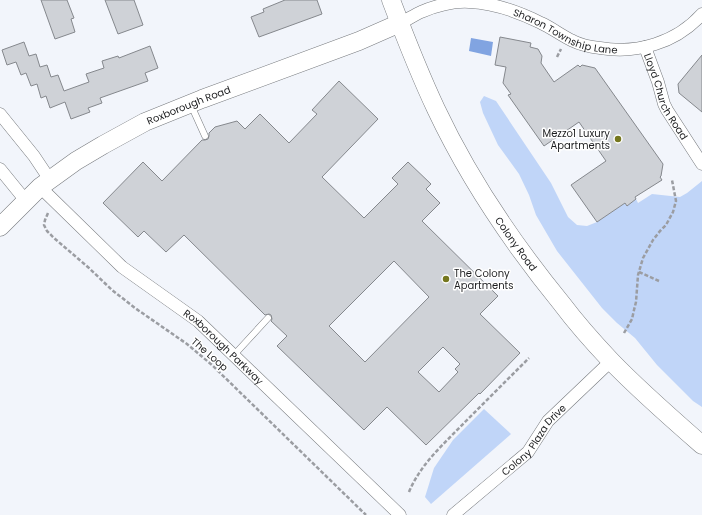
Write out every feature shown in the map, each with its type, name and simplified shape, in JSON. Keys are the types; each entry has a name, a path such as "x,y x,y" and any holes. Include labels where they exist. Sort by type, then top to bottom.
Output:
{"street":[{"name":"Colony Road","path":"391,0 436,110 452,141 517,247 547,286 611,361 702,445"},
{"name":"Sharon Township Lane","path":"400,24 427,10 451,3 483,3 516,12 542,23 573,41 611,50 623,50 654,45 676,35 695,22 702,14"},
{"name":"Roxborough Road","path":"0,227 45,184 76,161 145,122 190,103 359,41 400,24"},
{"name":"Lloyd Church Road","path":"645,47 658,82 664,104 702,164"},
{"name":"Roxborough Parkway","path":"0,114 30,150 45,184 122,267 198,321 400,515"},
{"path":"0,169 26,201"},
{"name":"Colony Plaza Drive","path":"452,515 528,452 548,421 611,361"}],"lane":[{"path":"190,103 205,136"},
{"path":"234,355 268,318"}],"path":[{"path":"624,334 632,319 636,302 639,272 643,258 656,235 666,225 673,212 676,201 672,180"},
{"name":"The Loop","path":"48,213 44,220 44,225 47,232 112,290 187,344 212,364 366,515"},
{"path":"639,272 659,281"},
{"path":"409,492 414,480 427,462 529,358"}],"shaded area":[{"path":"484,96 496,101 551,183 568,217 577,225 587,226 597,222 625,203 627,206 636,199 638,203 652,194 680,197 702,181 702,407 693,401 657,365 635,338 602,308 557,251 536,215 519,174 498,145 483,113 480,102"},
{"path":"484,409 511,434 431,504 425,497 434,468 453,440"}],"water":[{"path":"471,38 493,42 491,56 469,51"}],"building":[{"path":"41,0 67,0 74,18 71,19 75,32 55,39"},
{"path":"105,0 134,0 143,25 118,34"},
{"path":"285,0 317,0 322,14 259,37 251,17 264,12 263,9"},
{"name":"Mezzo1 Luxury Apartments","path":"500,37 531,43 530,47 538,49 542,56 541,63 554,82 578,65 580,67 582,65 595,68 663,164 660,177 662,180 635,197 636,199 627,206 625,203 597,222 571,185 606,161 579,122 544,146 508,95 511,94 503,83 506,67 495,65"},
{"path":"24,42 29,56 36,54 40,67 47,65 51,77 58,75 64,91 89,82 86,74 104,68 102,61 118,56 119,58 150,46 158,68 145,73 148,81 100,98 102,103 88,108 90,112 71,119 65,102 50,108 46,96 41,98 37,84 31,86 26,73 21,75 16,62 7,65 2,50"},
{"path":"702,55 702,112 679,93 678,84"},
{"name":"The Colony Apartments","path":"339,81 378,119 322,177 364,218 398,184 392,178 408,162 431,184 426,189 440,203 422,221 498,296 480,314 520,353 480,394 479,393 426,445 387,407 364,430 277,346 287,336 271,321 271,315 265,315 184,235 166,252 144,231 138,237 103,203 143,162 162,181 202,140 208,139 209,133 215,127 237,121 245,129 260,114 289,143 317,114 312,110","holes":["394,261 429,297 365,362 329,326","443,347 460,364 455,369 458,372 439,392 418,372"]}],"place":[{"name":"Mezzo1 Luxury Apartments","path":"618,139"},
{"name":"The Colony Apartments","path":"446,279"}]}
